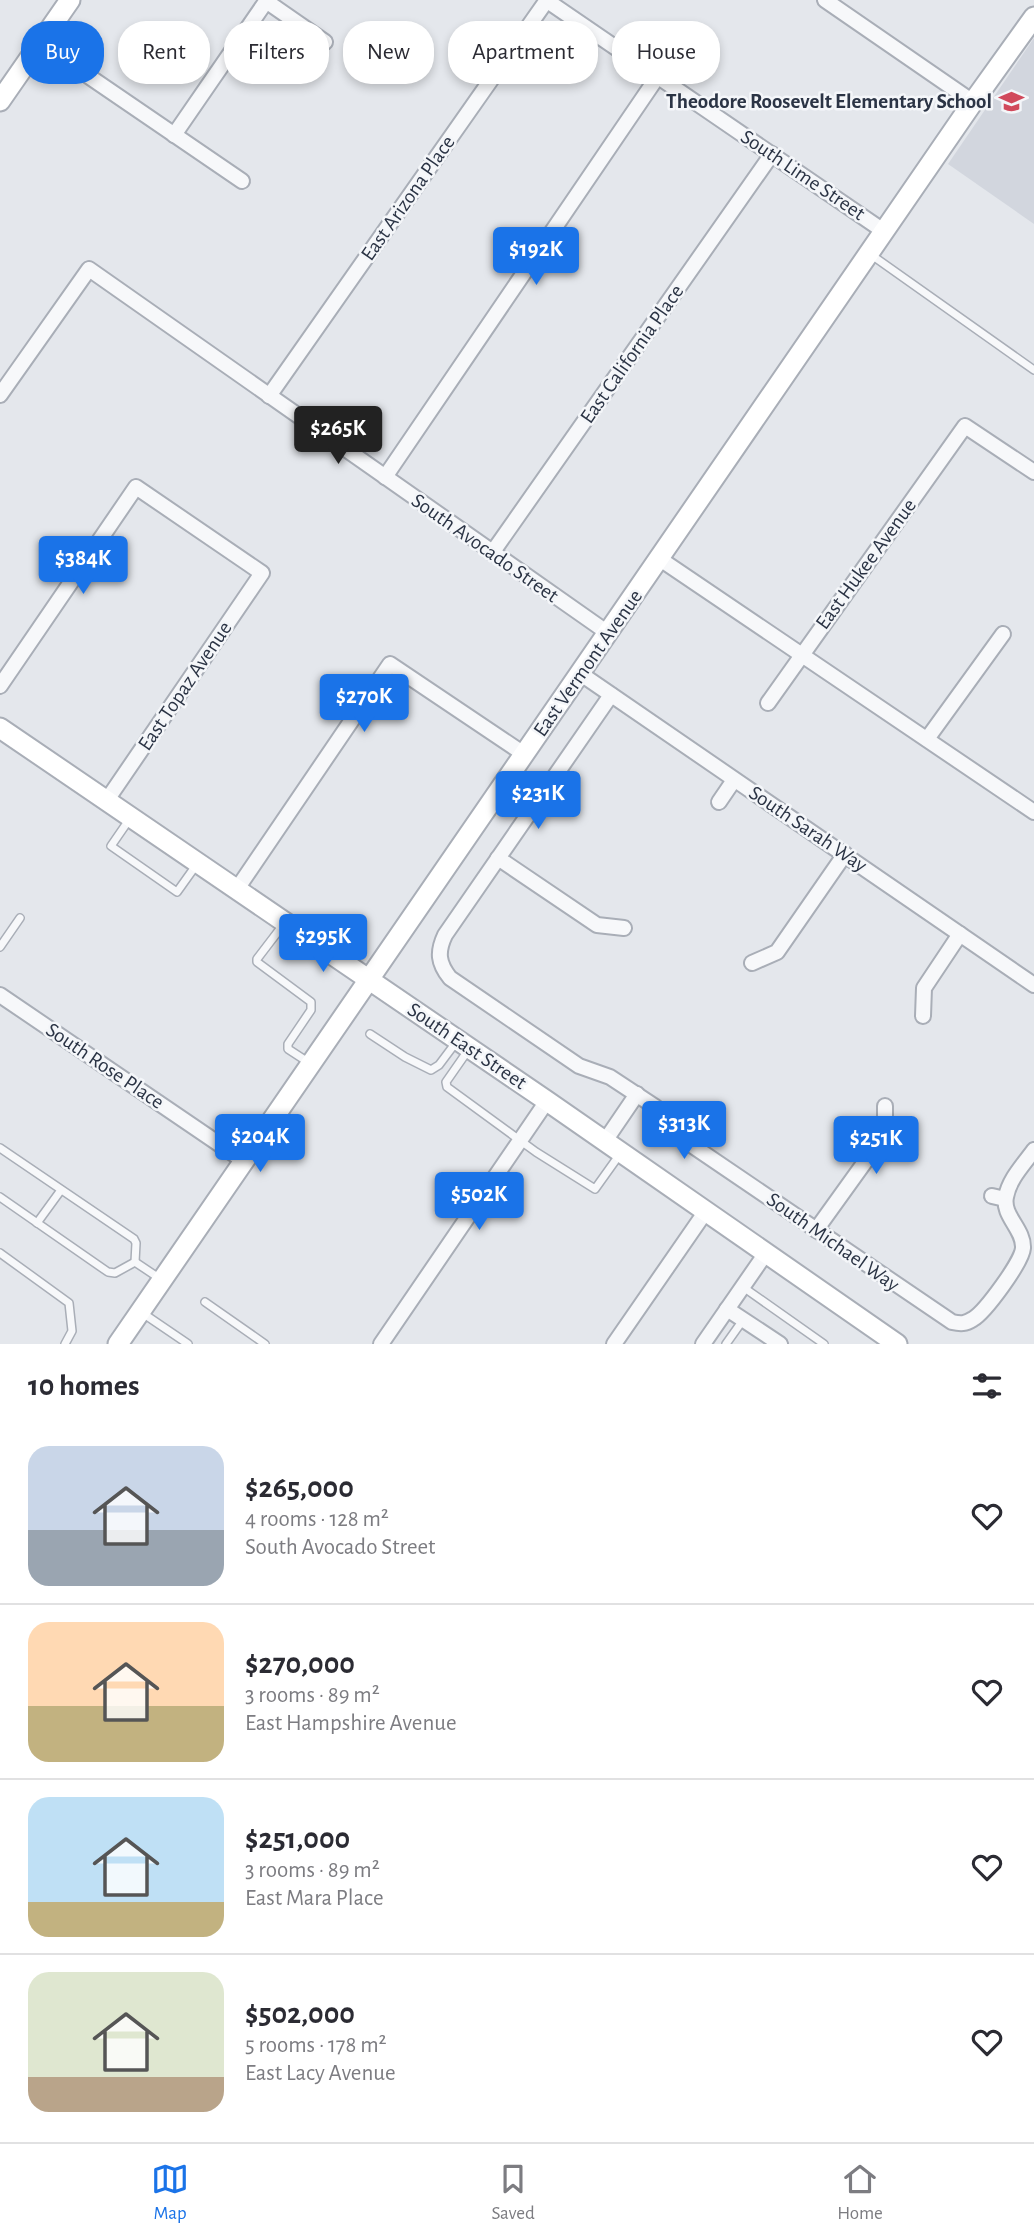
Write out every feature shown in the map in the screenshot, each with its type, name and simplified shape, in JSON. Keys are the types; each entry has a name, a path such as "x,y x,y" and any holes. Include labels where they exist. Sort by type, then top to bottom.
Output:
{"street":[{"path":"55,21 70,0"},
{"name":"South Lime Street","path":"546,0 612,45"},
{"name":"East Arizona Place","path":"269,397 546,0"},
{"path":"825,0 973,102"},
{"path":"174,135 266,1 295,21"},
{"name":"East Vermont Avenue","path":"118,1344 1034,17"},
{"path":"0,101 21,71"},
{"path":"100,84 242,181"},
{"path":"385,477 653,84"},
{"name":"South Lime Street","path":"670,84 886,232"},
{"name":"East California Place","path":"492,553 772,154"},
{"name":"South Avocado Street","path":"0,395 89,269 608,633"},
{"name":"East Hukee Avenue","path":"768,703 965,426 1034,472"},
{"name":"East Topaz Avenue","path":"0,686 136,487 262,573 107,800"},
{"path":"660,559 1034,812"},
{"path":"927,739 1003,634"},
{"path":"237,889 390,664 524,754"},
{"name":"South Sarah Way","path":"581,674 1034,985"},
{"path":"611,695 498,858 597,925 624,928"},
{"name":"South East Street","path":"1,732 198,862 897,1344"},
{"path":"719,802 734,780"},
{"path":"752,963 777,951 845,854"},
{"name":"South Michael Way","path":"498,858 439,946 439,958 450,978 579,1066 610,1077 637,1094 666,1116 687,1142 942,1318 964,1324 976,1318 1018,1260 1023,1248 1020,1237 999,1197 1034,1150"},
{"path":"923,1016 924,988 960,934"},
{"name":"South Rose Place","path":"0,995 244,1161"},
{"path":"613,1147 637,1094"},
{"path":"382,1344 547,1101"},
{"path":"816,1230 885,1134 885,1106"},
{"path":"614,1344 706,1211"},
{"path":"703,1344 766,1253"},
{"path":"727,1308 780,1344"}],"lane":[{"path":"870,253 1034,370"},
{"path":"131,817 111,846 177,892 198,862"},
{"path":"0,947 20,918"},
{"path":"285,923 257,962 311,1002 311,1010 288,1044 288,1049 312,1064"},
{"path":"370,1034 431,1070 464,1044"},
{"path":"464,1044 446,1082 447,1087 521,1139 595,1189 613,1147"},
{"path":"0,1148 134,1239 135,1262"},
{"path":"37,1223 61,1190"},
{"path":"0,1197 108,1272 115,1273 135,1262"},
{"path":"0,1253 69,1303 72,1331 65,1344"},
{"path":"135,1262 162,1280"},
{"path":"742,1287 824,1344"},
{"path":"205,1302 265,1344"},
{"path":"140,1312 188,1344"},
{"path":"726,1344 743,1319"}],"shaded area":[{"name":"Theodore Roosevelt Elementary School","path":"1034,38 1034,224 948,164"}],"place":[{"name":"Theodore Roosevelt Elementary School","path":"1012,101"}]}
